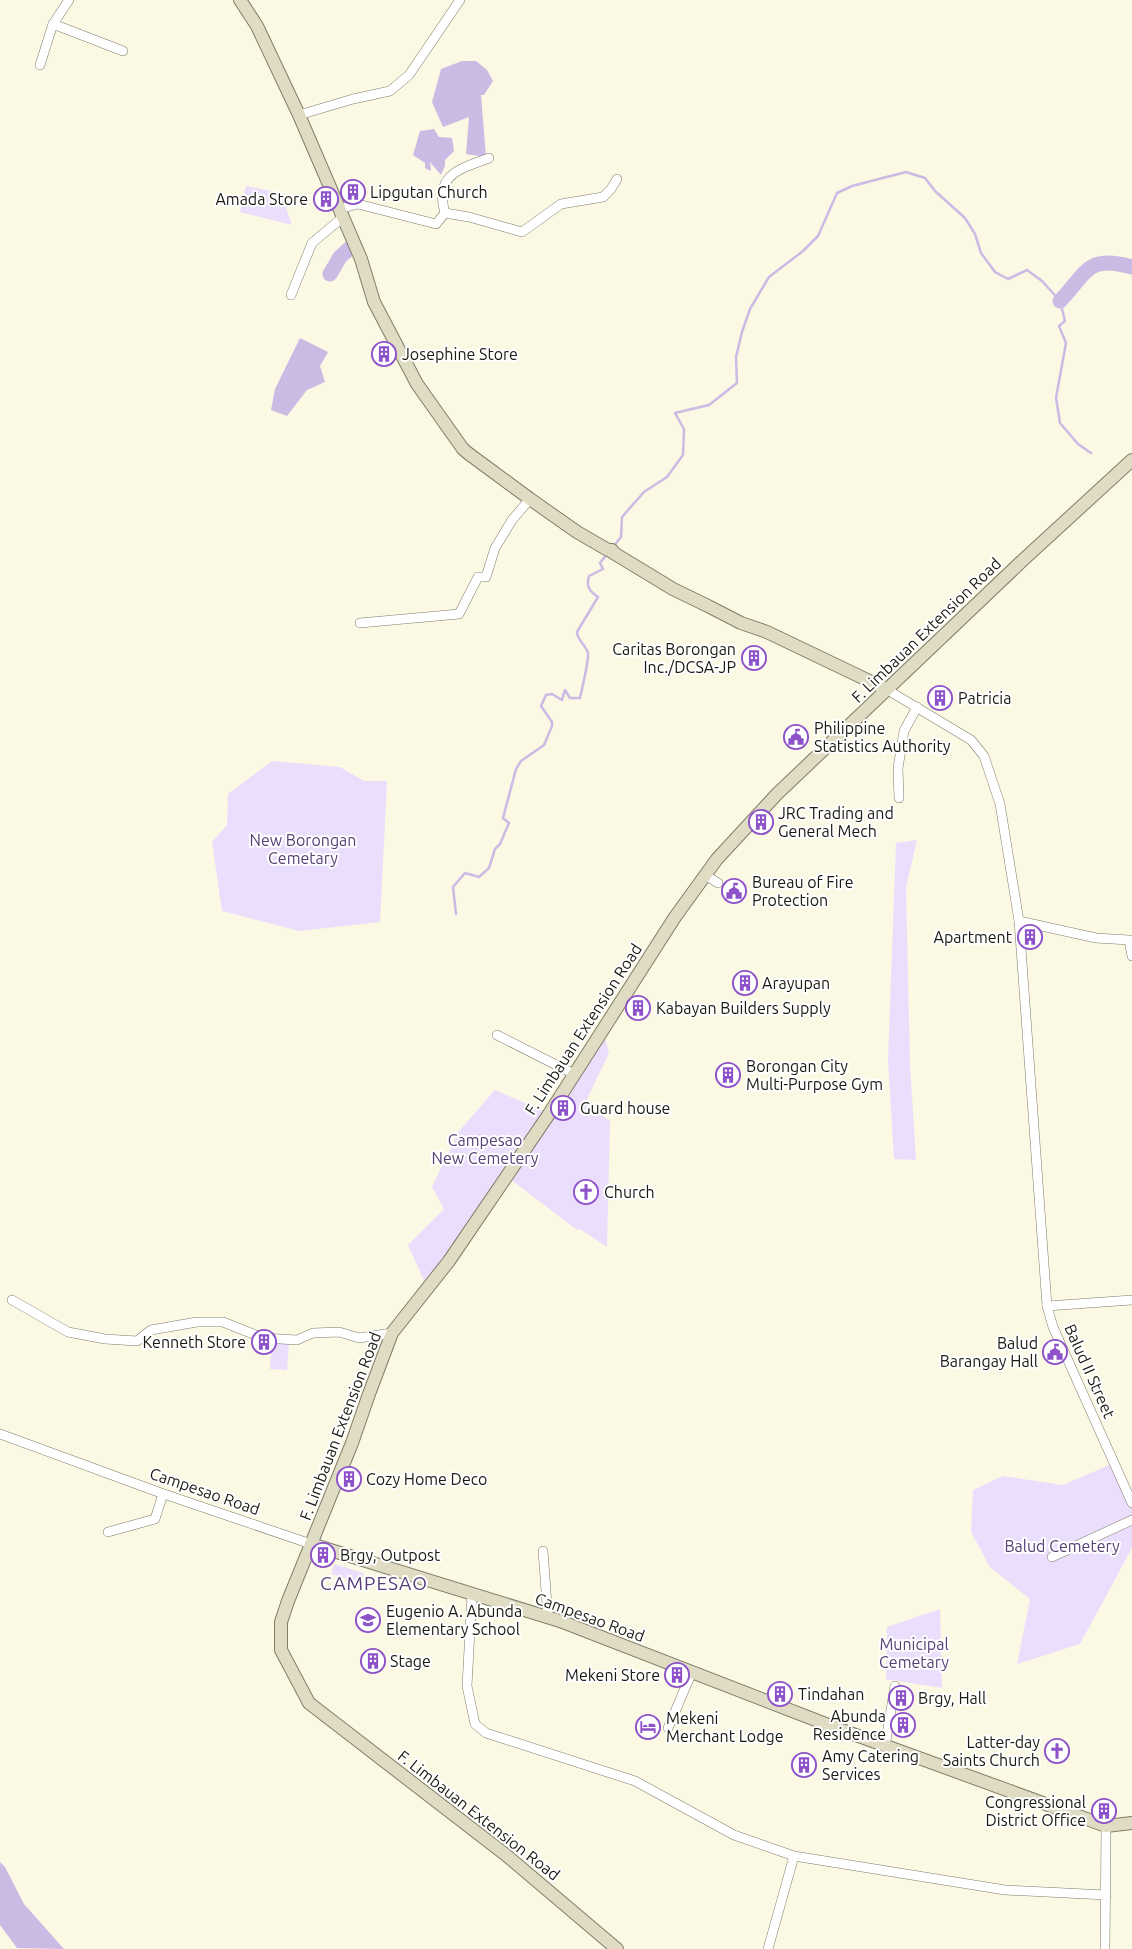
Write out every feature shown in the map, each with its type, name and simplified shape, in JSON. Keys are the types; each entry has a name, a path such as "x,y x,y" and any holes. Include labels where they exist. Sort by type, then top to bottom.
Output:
{"street":[{"path":"40,65 53,24 69,0"},
{"path":"240,0 257,26 299,115 361,259 374,302 417,384 463,449 497,476 577,532 673,589 886,689"},
{"path":"299,115 353,99 390,91 409,75 460,0"},
{"path":"53,24 123,52"},
{"path":"445,213 442,203 444,186 453,172 489,158"},
{"path":"445,213 469,217 522,232 561,204 603,197 617,179"},
{"path":"291,295 312,243 341,214 358,204 436,224 445,213"},
{"name":"F. Limbauan Extension Road","path":"617,1949 506,1855 309,1703 281,1650 281,1622 352,1443 368,1394 392,1334 449,1261 574,1074 675,917 705,875 736,836 777,794 1022,560 1132,460"},
{"path":"360,622 460,614 478,577 486,577 496,548 512,520 530,499"},
{"name":"Balud II Street","path":"886,689 971,740 984,756 1000,804 1019,921 1047,1306 1053,1327 1132,1503"},
{"path":"899,798 898,768 904,731 917,707"},
{"path":"705,875 718,882"},
{"path":"1019,921 1096,938 1130,940 1132,956"},
{"path":"497,1035 574,1074"},
{"path":"12,1300 68,1332 105,1339 136,1341 151,1330 197,1322 223,1322 263,1338 297,1340 313,1333 339,1332 359,1338 392,1334"},
{"path":"1047,1306 1132,1300"},
{"name":"Campesao Road","path":"0,1434 163,1494 311,1544 548,1618 885,1746 1106,1826"},
{"path":"108,1532 155,1519 163,1494"},
{"path":"1052,1557 1132,1520"},
{"path":"543,1551 548,1618"},
{"path":"472,1594 467,1686 475,1724 486,1733 635,1782 734,1835 794,1856 1004,1890 1106,1895"},
{"path":"668,1728 692,1672"},
{"path":"885,1746 895,1686"},
{"path":"1105,1949 1106,1826 1132,1823"},
{"path":"768,1949 794,1856"}],"green space":[{"path":"246,186 281,193 292,225 240,212"},
{"name":"New Borongan Cemetary","path":"272,761 340,767 364,781 387,781 380,922 299,931 222,911 212,842 227,825 228,794"},
{"path":"917,840 906,887 910,1065 916,1160 894,1159 888,1061 896,843"},
{"path":"604,1034 609,1053 585,1103 610,1121 607,1247 580,1229 577,1230 509,1178"},
{"name":"Campesao New Cemetery","path":"495,1090 548,1113 428,1289 408,1245 444,1209 432,1187 459,1131"},
{"path":"272,1341 289,1343 287,1370 270,1369"},
{"name":"Balud Cemetery","path":"1114,1463 1132,1503 1132,1548 1080,1644 1017,1664 1030,1599 990,1567 971,1532 973,1490 1003,1476 1063,1485"},
{"path":"334,1564 364,1573 361,1583 331,1574"},
{"name":"Municipal Cemetary","path":"940,1609 942,1688 886,1679 887,1627"}],"shaded area":[{"path":"462,61 476,61 487,70 493,81 484,95 481,95 486,157 466,154 469,117 443,127 432,102 441,69"},
{"path":"434,129 439,137 452,138 454,151 445,160 445,166 441,175 430,162 431,171 425,168 425,163 413,155 420,131"},
{"path":"300,338 328,352 320,366 325,382 307,390 287,416 271,410 275,389"},
{"path":"0,1862 5,1867 24,1904 64,1949 17,1948 0,1925"}],"waterway":[{"path":"613,547 621,537 622,517 644,492 667,477 683,455 684,429 675,413 709,405 737,383 736,357 742,332 750,309 769,277 803,251 818,236 837,193 852,186 906,172 925,178 935,191 965,218 975,234 981,253 995,272 1008,279 1027,270 1042,281 1060,301 1065,321 1059,326 1066,343 1056,398 1060,423 1078,444 1091,453"},
{"path":"330,274 340,257 350,248"},
{"path":"1060,301 1089,269 1097,265 1106,263 1132,267"},
{"path":"456,914 453,887 465,873 479,877 489,868 495,849 500,844 509,823 503,818 516,769 521,761 544,745 552,726 552,722 541,706 546,695 552,694 562,700 565,690 570,698 580,698 588,653 578,638 577,632 598,597 589,588 589,576 603,569 600,563 608,553"}],"place":[{"name":"Lipgutan Church","path":"353,192"},
{"name":"Amada Store","path":"326,199"},
{"name":"Josephine Store","path":"384,354"},
{"name":"Caritas Borongan Inc./DCSA-JP","path":"754,658"},
{"name":"Patricia","path":"940,698"},
{"name":"Philippine Statistics Authority","path":"796,737"},
{"name":"JRC Trading and General Mech","path":"761,822"},
{"name":"Bureau of Fire Protection","path":"734,891"},
{"name":"Apartment","path":"1030,937"},
{"name":"Arayupan","path":"745,983"},
{"name":"Kabayan Builders Supply","path":"638,1008"},
{"name":"Borongan City Multi-Purpose Gym","path":"728,1075"},
{"name":"Guard house","path":"563,1108"},
{"name":"Church","path":"586,1192"},
{"name":"Kenneth Store","path":"264,1342"},
{"name":"Balud Barangay Hall","path":"1055,1352"},
{"name":"Cozy Home Deco","path":"349,1479"},
{"name":"Brgy, Outpost","path":"323,1555"},
{"name":"Eugenio A. Abunda Elementary School","path":"368,1620"},
{"name":"Stage","path":"373,1661"},
{"name":"Mekeni Store","path":"677,1675"},
{"name":"Tindahan","path":"780,1694"},
{"name":"Brgy, Hall","path":"901,1698"},
{"name":"Abunda Residence","path":"903,1725"},
{"name":"Mekeni Merchant Lodge","path":"648,1727"},
{"name":"Latter-day Saints Church","path":"1057,1751"},
{"name":"Amy Catering Services","path":"804,1765"},
{"name":"Congressional District Office","path":"1104,1811"}],"district":[{"name":"CAMPESAO","path":"374,1583"}]}
